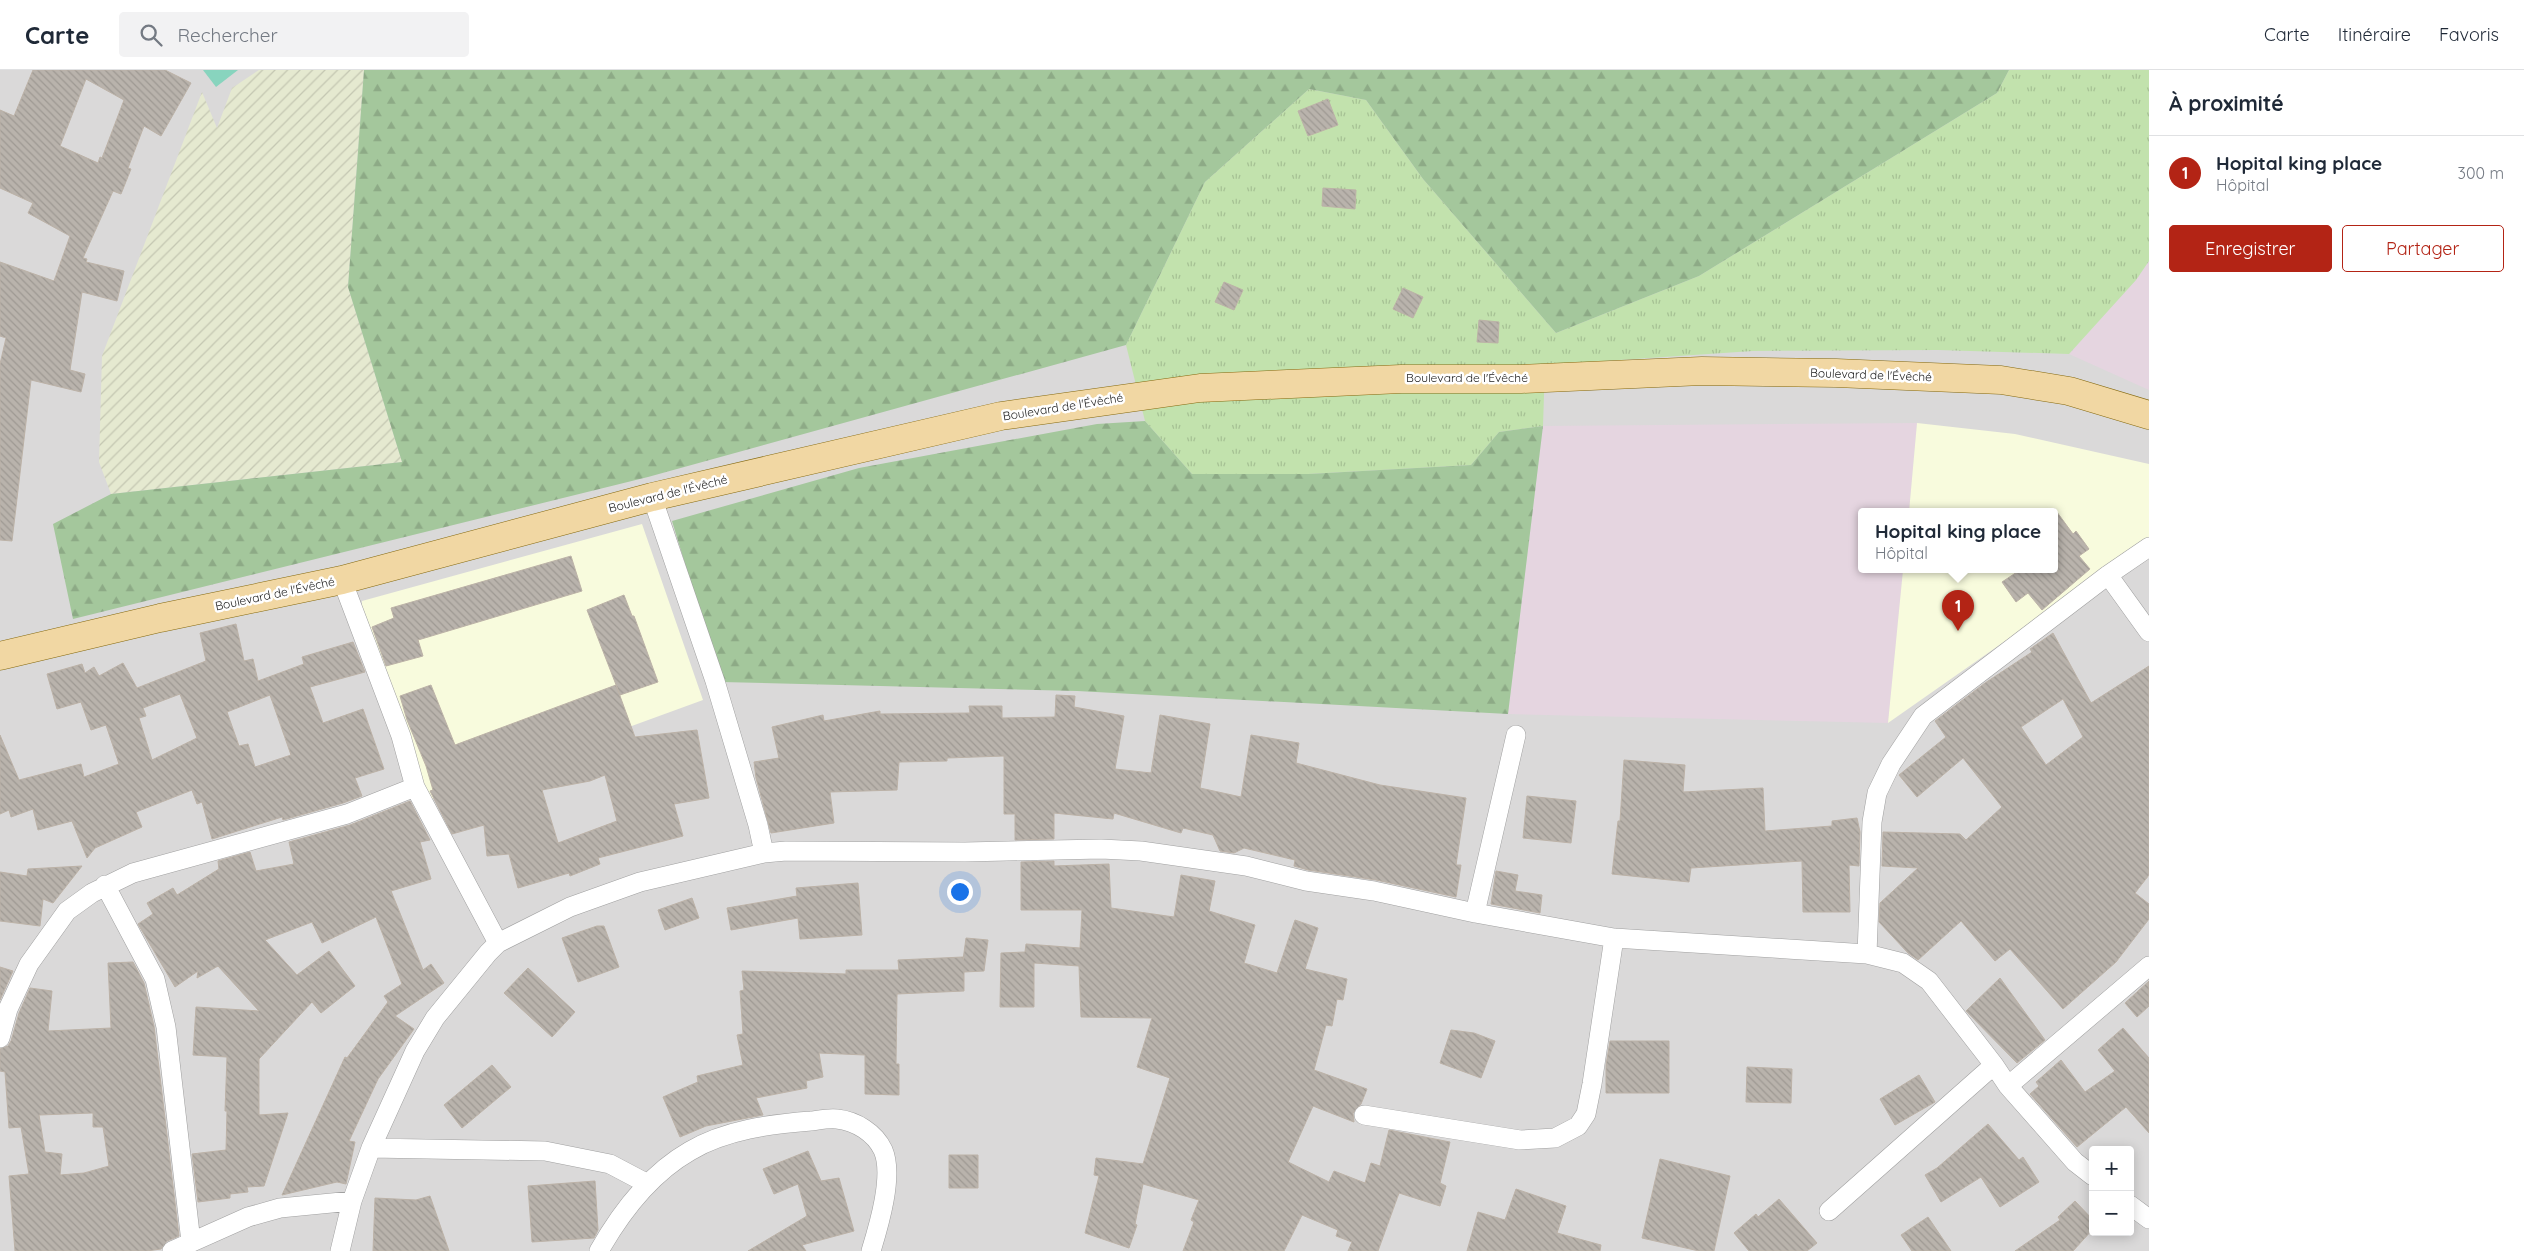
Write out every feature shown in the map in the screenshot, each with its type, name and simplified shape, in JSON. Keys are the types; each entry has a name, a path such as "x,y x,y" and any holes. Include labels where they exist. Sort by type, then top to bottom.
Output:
{"main road":[{"name":"Boulevard de l'Évêché","path":"0,656 160,618 342,580 652,497 1001,416 1200,388 1401,378 1521,379 1702,371 1836,374 2001,380 2069,391 2149,415"}],"street":[{"path":"652,497 715,681 758,825 764,853"},
{"path":"1867,954 1872,822 1877,793 1909,736 1923,716 2108,575 2149,547"},
{"path":"2108,575 2149,632"},
{"path":"342,580 401,736 416,788 498,943"},
{"path":"1475,913 1516,735"},
{"path":"0,1038 8,1010 29,964 67,911 105,886 133,873 348,814 416,788"},
{"path":"340,1251 352,1201 371,1148 415,1051 435,1018 498,943 570,907 640,882 764,853 822,850 939,852 1123,849 1246,866 1306,881 1374,891 1475,913 1614,938 1867,954 1903,963 1928,981 1994,1065 2008,1086 2075,1162 2089,1173"},
{"path":"105,886 155,979 166,1026 191,1242"},
{"path":"1364,1115 1520,1140 1554,1138 1578,1126 1586,1114 1592,1084 1614,938"},
{"path":"2008,1086 2149,966"},
{"path":"1829,1211 1994,1065"},
{"path":"598,1251 646,1183 690,1151 739,1133 771,1124 837,1119 858,1125 872,1135 883,1150 886,1166 885,1193 871,1251"},
{"path":"371,1148 544,1151 610,1164 646,1183"},
{"path":"172,1251 248,1217 280,1208 352,1201"},
{"path":"2134,1208 2149,1219"}],"shaded area":[{"path":"0,70 2149,70 2149,1251 0,1251"},
{"path":"259,70 364,70 348,287 402,462 111,494 99,462 102,356 202,92 217,128 232,88"},
{"path":"2149,261 2149,390 2069,354 2136,280"},
{"path":"1917,423 1909,508 1858,508 1858,573 1903,573 1888,723 1508,714 1543,426"},
{"path":"1917,423 2015,434 2149,464 2149,540 1888,723 1903,573 2058,573 2058,508 1909,508"},
{"path":"642,524 703,700 429,800 362,612 362,601"}],"green space":[{"path":"203,70 238,70 216,87"},
{"path":"364,70 2009,70 1997,93 1699,276 1556,333 1423,179 1366,100 1309,89 1205,182 1126,345 648,477 73,619 53,524 111,494 402,462 348,287"},
{"path":"2009,70 2149,70 2149,261 2136,280 2069,354 1938,350 1753,351 1545,365 1543,426 1499,432 1471,465 1308,474 1192,474 1145,421 1126,345 1205,182 1309,89 1366,100 1423,179 1556,333 1699,276 1997,93"},
{"path":"1145,421 1192,474 1308,474 1471,465 1499,432 1543,426 1508,714 1077,691 721,682 672,521 859,468 1097,424"}],"building":[{"path":"33,70 165,70 191,83 161,136 144,126 128,168 131,169 121,194 113,191 83,258 87,259 86,262 124,271 117,301 82,292 70,370 85,374 81,392 31,380 12,541 0,540 0,364 6,338 0,336 0,262 54,281 70,236 28,213 33,203 0,188 0,110 14,116","holes":["86,79 124,100 102,158 100,157 98,163 60,146"]},
{"path":"1328,99 1338,125 1308,136 1298,111"},
{"path":"1323,188 1356,190 1355,209 1322,206"},
{"path":"1224,282 1243,290 1234,310 1215,302"},
{"path":"1403,288 1423,297 1413,318 1393,309"},
{"path":"1479,320 1499,322 1498,343 1477,342"},
{"path":"2058,513 2073,534 2076,531 2089,549 2079,556 2090,569 2042,610 2028,593 2016,602 2002,582 2016,573 2058,573"},
{"path":"571,556 582,591 418,640 423,656 386,666 372,627 394,618 391,608"},
{"path":"624,595 632,616 634,616 658,682 620,695 587,610"},
{"path":"236,624 244,661 253,659 258,681 304,664 302,657 353,642 365,672 310,687 323,723 363,709 384,769 355,778 362,796 283,820 282,817 212,839 202,802 197,804 192,790 136,812 142,827 95,848 87,858 72,821 38,830 33,809 11,817 9,810 0,814 0,735 19,780 81,764 84,777 119,764 106,725 91,730 81,702 57,709 47,674 82,664 85,673 94,667 99,676 123,663 137,688 206,661 200,633","holes":["180,694 197,738 152,760 139,718 146,716 143,708","270,695 291,755 255,767 248,744 239,746 227,712"]},
{"path":"2053,633 2091,703 2149,666 2149,875 2135,893 2149,904 2149,919 2116,962 2063,1009 2010,949 1995,961 1961,921 1918,960 1908,953 1879,922 1880,903 1918,868 1882,866 1883,832 1960,834 1966,840 2002,807 1963,758 1917,797 1899,775 1946,737 1935,721 1985,683 2032,652 2030,649","holes":["2063,699 2083,737 2046,765 2021,727"]},
{"path":"431,685 455,745 616,685 635,737 697,730 709,798 674,804 683,836 598,858 600,864 570,876 569,873 518,888 509,854 487,856 484,825 452,834 430,791 433,790 426,766 407,720 400,696","holes":["605,775 617,821 558,843 542,790 590,781"]},
{"path":"1056,695 1075,696 1074,707 1124,716 1115,769 1151,773 1160,715 1210,724 1200,788 1241,797 1251,735 1299,743 1296,763 1380,785 1466,798 1456,865 1461,865 1456,897 1376,880 1308,870 1294,866 1295,860 1244,848 1234,853 1220,851 1213,835 1183,828 1181,833 1114,813 1113,819 1054,813 1054,839 1015,840 1015,814 1004,814 1004,756 947,758 947,761 899,762 897,790 830,792 834,823 771,833 756,778 754,762 779,758 772,727 823,715 824,721 880,711 880,714 970,713 969,706 1002,706 1002,718 1055,717"},
{"path":"1624,760 1685,765 1683,792 1763,788 1765,831 1832,826 1832,821 1857,818 1860,832 1859,866 1849,865 1850,912 1803,912 1802,861 1691,868 1689,882 1612,874 1618,821 1620,821"},
{"path":"1527,796 1576,801 1571,843 1523,838"},
{"path":"410,801 430,840 420,842 431,879 391,891 423,970 431,964 444,983 395,1016 414,1029 378,1079 349,1141 355,1142 346,1184 337,1182 282,1195 345,1057 347,1058 388,1002 384,996 402,984 376,917 322,943 312,922 265,940 297,975 329,951 355,986 321,1013 312,1002 259,1059 259,1115 288,1113 264,1186 247,1187 248,1192 230,1194 230,1198 198,1202 192,1154 226,1150 227,1057 193,1055 196,1007 259,1011 218,966 197,978 198,971 175,987 138,924 153,914 147,903 173,888 177,895 219,869 218,861 250,852 256,871 294,864 289,842 350,825"},
{"path":"1054,861 1054,866 1109,864 1111,908 1174,917 1181,875 1215,881 1209,911 1255,925 1244,963 1277,973 1295,920 1318,928 1305,969 1347,979 1343,1000 1337,999 1332,1026 1326,1025 1314,1070 1367,1089 1361,1104 1353,1113 1354,1122 1313,1106 1288,1162 1329,1182 1334,1171 1365,1183 1371,1163 1380,1166 1389,1130 1450,1142 1440,1183 1446,1186 1440,1206 1399,1193 1378,1251 1348,1251 1352,1242 1336,1236 1338,1230 1302,1215 1284,1251 1183,1251 1194,1222 1191,1220 1199,1200 1143,1184 1135,1224 1137,1225 1129,1248 1085,1233 1099,1176 1094,1175 1096,1158 1143,1164 1170,1078 1137,1067 1152,1018 1081,1017 1079,966 1034,963 1034,1007 1000,1007 1001,953 1025,952 1026,944 1080,948 1082,910 1021,910 1021,862"},
{"path":"82,866 53,903 43,899 40,926 0,921 0,872 27,876 28,869"},
{"path":"1496,871 1518,875 1515,891 1542,895 1540,913 1491,904"},
{"path":"858,883 862,935 800,939 798,918 731,930 727,908 797,896 796,888"},
{"path":"692,898 699,918 665,930 658,910"},
{"path":"597,926 604,926 619,967 578,982 562,938"},
{"path":"966,938 988,940 984,971 964,972 964,991 897,994 896,1064 899,1064 899,1095 865,1094 865,1055 819,1053 823,1077 806,1081 807,1088 756,1098 763,1115 706,1126 680,1137 663,1097 698,1082 697,1076 743,1065 737,1035 743,1034 740,991 744,990 742,971 846,974 846,970 899,970 898,960 963,957 963,960"},
{"path":"133,962 144,983 154,1026 179,1236 167,1241 161,1249 147,1251 15,1251 9,1176 29,1174 21,1127 9,1128 5,1072 0,1071 0,1049 8,1046 11,1041 19,1013 30,988 52,991 48,1031 111,1028 108,963","holes":["93,1113 93,1127 103,1127 109,1166 84,1173 60,1175 62,1154 45,1152 39,1115"]},
{"path":"0,967 13,971 0,1000"},
{"path":"528,968 575,1012 552,1037 504,993"},
{"path":"2000,978 2045,1040 2017,1063 1966,1011"},
{"path":"2149,981 2149,1006 2137,1017 2125,1003"},
{"path":"2123,1028 2149,1058 2149,1133 2126,1107 2077,1147 2030,1094 2039,1086 2036,1082 2061,1060 2085,1092 2115,1071 2098,1050"},
{"path":"1451,1030 1474,1033 1495,1041 1481,1078 1440,1063"},
{"path":"1610,1041 1669,1041 1669,1093 1606,1093 1606,1065"},
{"path":"492,1065 511,1087 462,1128 444,1105"},
{"path":"1747,1067 1792,1069 1791,1103 1746,1102"},
{"path":"1919,1075 1935,1102 1895,1125 1880,1099"},
{"path":"1988,1124 2019,1160 2023,1157 2039,1182 2000,1207 1981,1177 1941,1202 1925,1175 1937,1168"},
{"path":"808,1151 821,1181 839,1178 854,1231 802,1245 806,1251 748,1251 807,1216 798,1184 774,1194 763,1169"},
{"path":"949,1155 978,1155 978,1188 949,1188"},
{"path":"1660,1159 1730,1176 1714,1251 1699,1251 1642,1238"},
{"path":"595,1181 598,1230 594,1238 532,1242 528,1186"},
{"path":"1516,1189 1566,1206 1557,1233 1601,1245 1600,1251 1467,1251 1478,1212 1505,1220"},
{"path":"430,1196 449,1251 373,1251 375,1198 416,1200"},
{"path":"1779,1199 1817,1243 1807,1251 1749,1251 1734,1233 1756,1214 1758,1217"},
{"path":"2075,1201 2089,1216 2089,1233 2073,1251 2015,1251 2060,1220 2058,1217"},
{"path":"1928,1217 1951,1251 1912,1251 1901,1235"}],"place":[{"name":"Hopital king place","path":"1958,631"}]}
